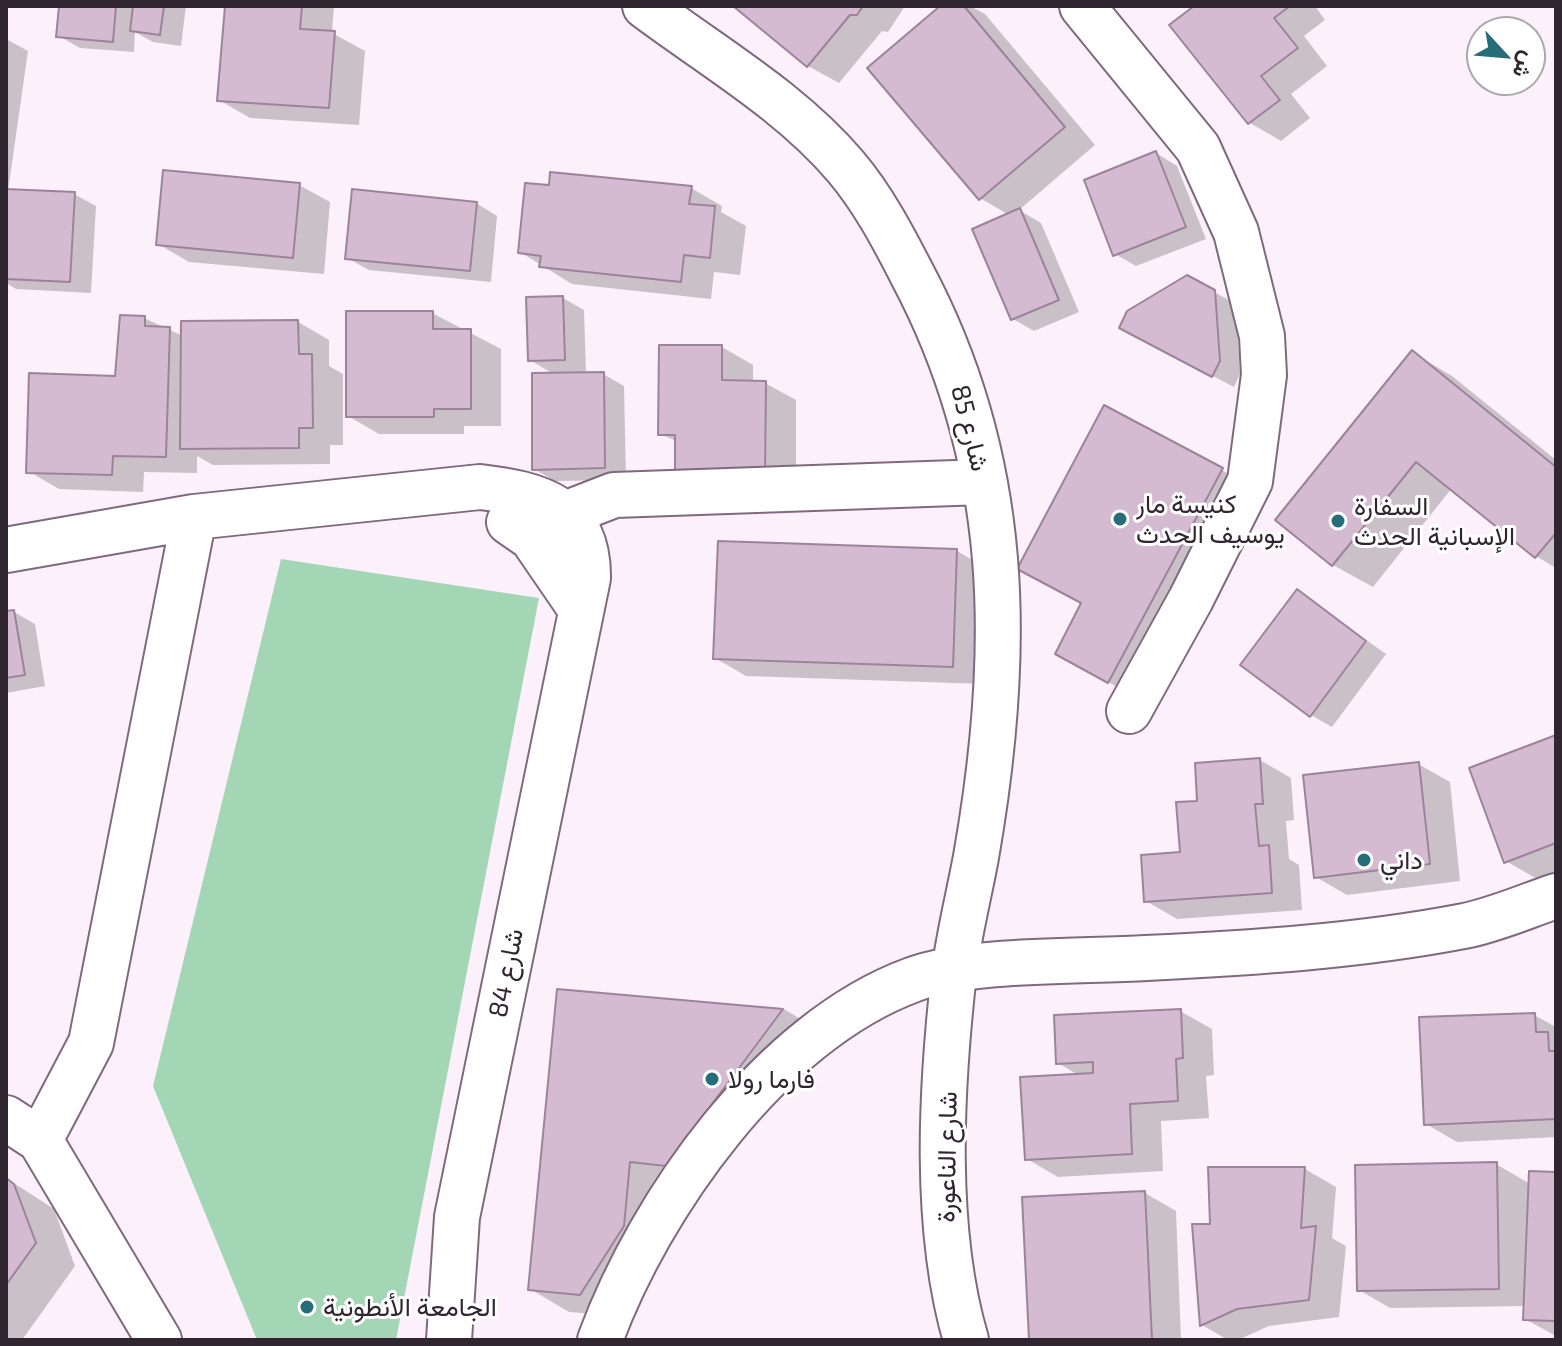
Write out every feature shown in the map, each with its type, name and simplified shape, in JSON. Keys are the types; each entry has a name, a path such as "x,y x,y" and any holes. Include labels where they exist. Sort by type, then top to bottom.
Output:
{"street":[{"name":"شارع 85","path":"645,6 759,87 804,124 847,168 887,227 951,355 996,541 1000,648 977,853 954,972"},
{"path":"1082,6 1198,148 1236,232 1262,336 1264,375 1250,481 1191,599 1129,711"},
{"path":"548,526 614,495 984,482"},
{"name":"شارع 84","path":"6,550 194,517 448,488 485,506 548,526 580,608 457,1217 449,1340"},
{"path":"159,1340 23,1129 91,1043 194,517"},
{"path":"600,1340 653,1225 710,1140 770,1078 835,1022 870,998 914,978 986,966 1252,953 1467,925 1556,896"},
{"name":"شارع الناعورة","path":"954,972 943,1168 946,1242 966,1340"}],"green space":[{"path":"281,559 539,598 396,1340 257,1340 153,1086"}],"building":[{"path":"59,6 116,6 113,42 56,37"},
{"path":"133,6 164,6 160,35 130,31"},
{"path":"225,6 302,6 300,29 335,31 329,108 217,101"},
{"path":"733,6 863,6 857,15 850,15 807,67"},
{"path":"940,6 964,6 1065,127 979,200 867,68"},
{"path":"1194,6 1290,6 1274,18 1298,48 1261,76 1280,100 1248,124 1169,25"},
{"path":"1156,151 1186,227 1113,256 1084,180"},
{"path":"163,170 300,183 293,258 156,245"},
{"path":"550,172 692,186 689,204 715,206 710,258 684,255 681,282 539,267 541,256 518,253 525,183 549,185"},
{"path":"6,189 75,192 70,282 6,279"},
{"path":"352,189 477,202 470,271 345,259"},
{"path":"1020,208 1059,300 1011,320 972,229"},
{"path":"1187,275 1215,290 1220,361 1212,377 1119,328 1127,311"},
{"path":"563,296 565,360 528,361 526,297"},
{"path":"346,311 433,311 433,329 471,329 471,409 434,409 434,417 346,417"},
{"path":"120,315 145,316 145,326 170,327 166,457 113,456 112,475 26,473 29,373 115,376"},
{"path":"298,320 299,354 312,354 313,428 299,428 299,448 180,449 181,321"},
{"path":"659,345 722,345 722,380 766,381 765,475 675,475 675,435 658,435"},
{"path":"1412,350 1556,467 1556,533 1535,558 1416,462 1332,566 1275,520"},
{"path":"604,372 605,468 532,470 532,373"},
{"name":"كنيسة مار يوسيف الحدث","path":"1104,405 1223,468 1108,683 1055,654 1081,603 1017,569"},
{"path":"718,541 957,549 953,667 713,659"},
{"path":"1297,589 1366,641 1310,717 1240,665"},
{"path":"14,610 25,675 6,678 6,611"},
{"path":"1556,735 1556,843 1504,863 1469,768"},
{"path":"1260,758 1263,804 1255,804 1259,846 1269,845 1272,893 1144,902 1141,855 1180,852 1176,802 1197,801 1195,763"},
{"path":"1419,762 1430,864 1314,878 1303,775"},
{"path":"557,989 783,1009 666,1166 630,1162 624,1226 580,1295 528,1290"},
{"path":"1181,1009 1183,1058 1176,1059 1178,1101 1130,1104 1132,1154 1025,1160 1020,1077 1093,1073 1093,1062 1056,1064 1054,1015"},
{"path":"1535,1013 1536,1032 1548,1032 1549,1051 1556,1051 1556,1119 1424,1125 1419,1017"},
{"path":"1497,1162 1499,1289 1357,1291 1355,1165"},
{"path":"1208,1167 1305,1167 1301,1228 1316,1226 1309,1300 1237,1309 1200,1326 1192,1224 1210,1224"},
{"path":"1529,1171 1556,1172 1556,1321 1523,1320"},
{"path":"6,1178 14,1184 36,1243 6,1285"},
{"path":"1145,1191 1152,1340 1029,1340 1022,1197"}],"place":[{"name":"كنيسة مار يوسيف الحدث","path":"1120,519"},
{"name":"السفارة الإسبانية الحدث","path":"1338,521"},
{"name":"داني","path":"1364,860"},
{"name":"فارما رولا","path":"712,1079"},
{"name":"الجامعة الأنطونية","path":"307,1307"}]}
